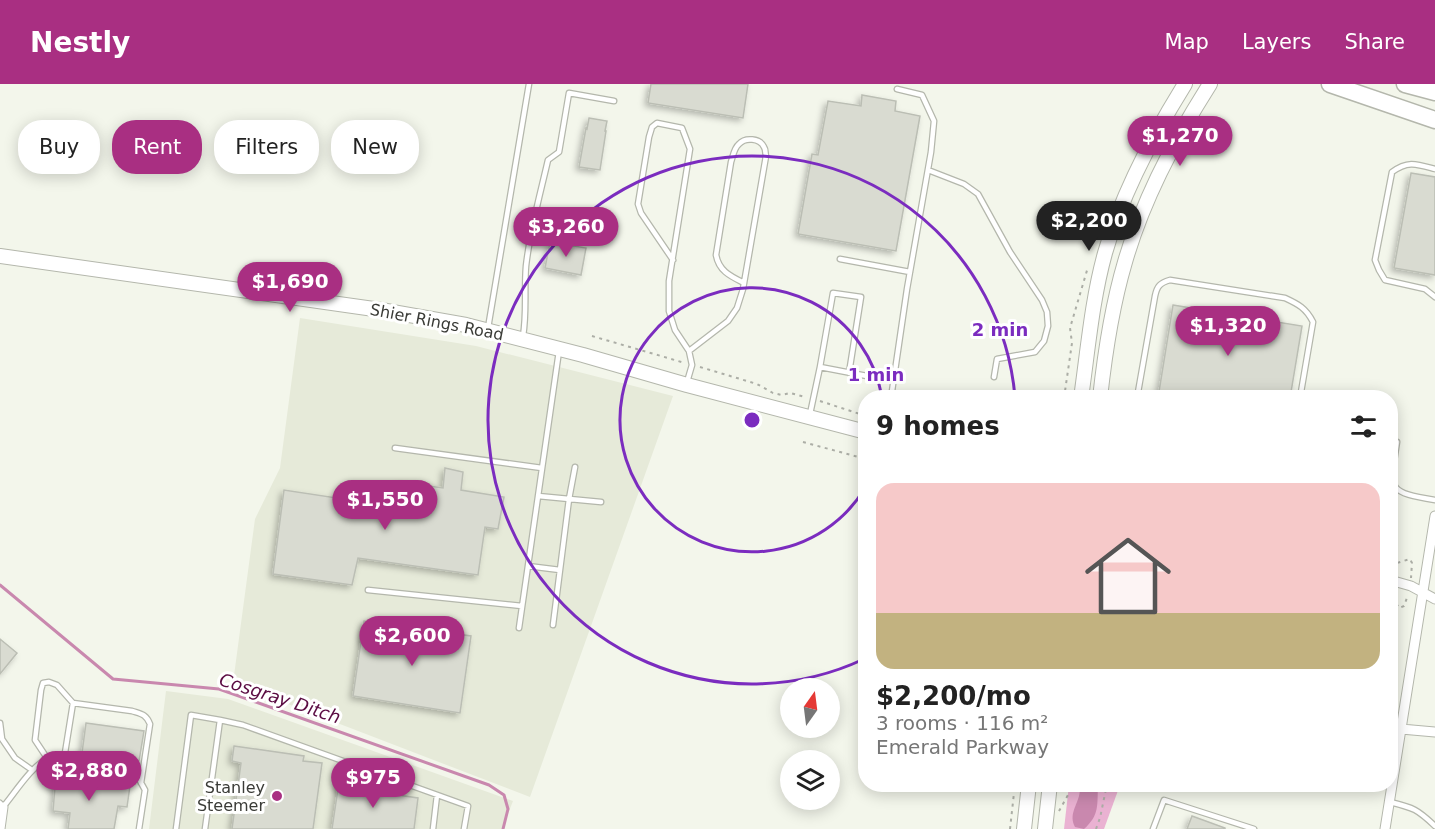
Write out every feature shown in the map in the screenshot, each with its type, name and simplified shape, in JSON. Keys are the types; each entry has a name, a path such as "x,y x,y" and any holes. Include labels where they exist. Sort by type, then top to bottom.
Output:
{"highway":[{"path":"1330,84 1435,120"},
{"path":"1405,84 1435,92"}],"main road":[{"path":"1082,390 1094,300 1114,224 1149,145 1185,84"},
{"path":"1101,390 1111,320 1125,261 1138,222 1170,151 1210,84"},
{"name":"Shier Rings Road","path":"0,256 381,310 466,325 858,430"},
{"path":"1024,829 1028,792"},
{"path":"1045,829 1049,792"}],"street":[{"path":"1398,749 1423,593 1433,546 1435,516"},
{"path":"1398,582 1411,586 1435,599"},
{"path":"1401,729 1435,732"},
{"path":"1385,829 1392,792"},
{"path":"1,822 2,805"}],"lane":[{"path":"487,330 529,84"},
{"path":"892,390 934,121 922,95 897,89"},
{"path":"522,339 525,323 526,266 536,212 548,160 559,152 570,93 614,101"},
{"path":"673,260 641,213 638,204 649,137 652,127 657,123 682,128 690,149 673,260 669,281 669,311 675,330 689,351 692,365 687,384"},
{"path":"689,351 728,321 737,308 744,283 766,156 764,147 759,141 752,139 738,144 734,152 716,255 721,269 744,283"},
{"path":"1435,169 1412,163 1400,166 1392,172 1375,260 1385,280 1425,289 1435,297"},
{"path":"928,170 964,184 978,194 1047,312 1048,326 1044,341 1035,352 997,359 994,377"},
{"path":"536,212 600,229"},
{"path":"840,259 910,272"},
{"path":"1138,390 1157,287 1170,280 1285,298 1308,312 1312,322 1301,390"},
{"path":"809,417 833,293 861,297 849,373"},
{"path":"519,628 560,349"},
{"path":"820,367 893,381"},
{"path":"395,448 543,468"},
{"path":"553,625 575,467"},
{"path":"1398,490 1407,495 1435,500"},
{"path":"538,496 601,502"},
{"path":"528,566 560,570"},
{"path":"368,590 522,606"},
{"path":"47,758 35,740 43,683 49,682 57,685 73,703 132,711 147,718 150,724 141,783"},
{"path":"64,759 73,703"},
{"path":"176,829 191,715 243,725 468,806 465,829"},
{"path":"205,829 220,720"},
{"path":"0,723 2,739 15,758 32,770"},
{"path":"2,805 32,770 50,756 134,770 145,790 140,829"},
{"path":"433,829 438,795"},
{"path":"1153,829 1164,800 1254,829"},
{"path":"1390,802 1421,812 1435,826"}],"path":[{"path":"592,336 757,384 773,393 790,393 858,414"},
{"path":"803,442 858,457"},
{"path":"1398,563 1410,559"},
{"path":"1398,606 1404,606"},
{"path":"1010,829 1014,792"},
{"path":"1059,813 1068,792"},
{"path":"1096,829 1105,792"}],"shaded area":[{"path":"300,318 476,346 673,396 530,797 233,683 255,519 280,468"},
{"path":"166,691 228,699 513,801 502,829 149,829"},
{"path":"1068,792 1117,792 1104,829 1064,829"},
{"path":"1079,792 1098,792 1095,814 1084,829 1075,827 1073,823"}],"building":[{"path":"651,84 748,84 743,118 648,103"},
{"path":"862,95 896,101 895,111 920,116 896,251 798,234 812,154 818,155 828,101 861,106"},
{"path":"589,118 607,121 600,170 579,167"},
{"path":"1411,173 1435,177 1435,275 1394,268"},
{"path":"550,242 586,248 581,275 545,268"},
{"path":"1173,305 1302,326 1291,390 1159,390"},
{"path":"445,468 463,472 461,490 504,497 498,529 485,527 478,575 358,558 352,585 273,574 284,490 396,507 400,482 443,488"},
{"path":"364,621 471,636 460,713 353,696"},
{"path":"0,639 17,653 0,674"},
{"path":"86,723 144,731 139,761 82,753"},
{"name":"Stanley Steemer","path":"234,746 304,756 303,761 322,763 313,829 232,829 241,763 232,761"},
{"path":"56,775 130,786 127,807 118,806 114,829 68,829 70,813 53,811"},
{"path":"339,782 398,790 398,795 418,798 414,829 332,829"},
{"path":"1192,816 1225,828 1225,829 1187,829"}],"waterway":[{"name":"Cosgray Ditch","path":"0,585 113,679 219,689 489,785 504,795 508,809 503,829"}],"place":[{"name":"Stanley Steemer","path":"277,796"}]}
